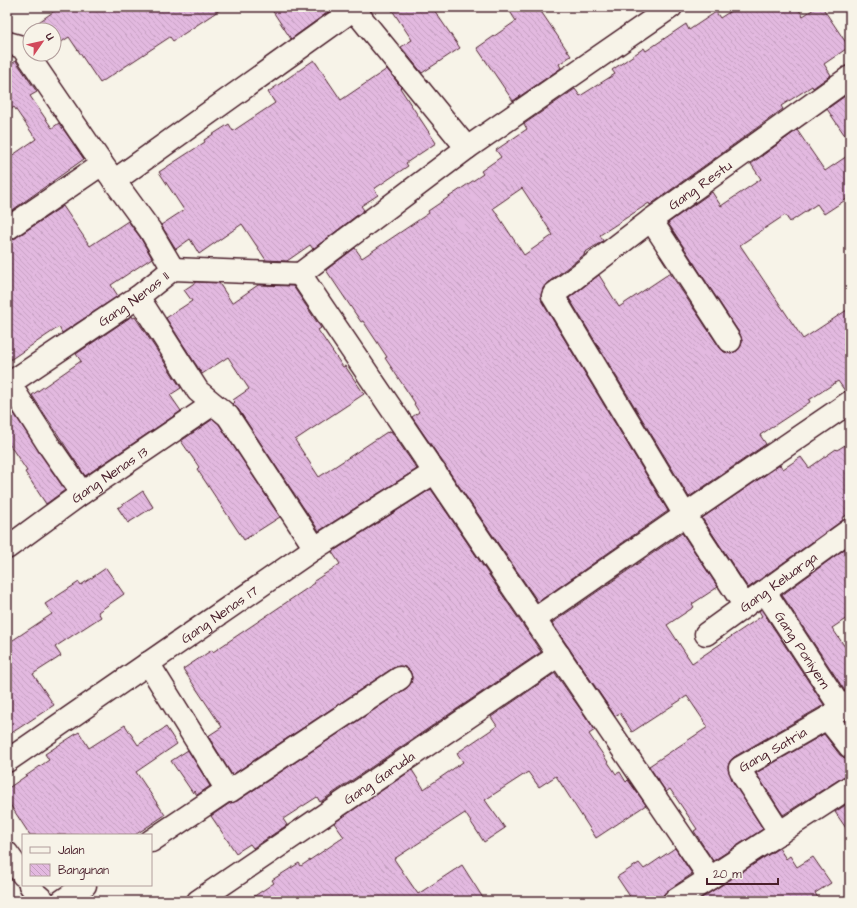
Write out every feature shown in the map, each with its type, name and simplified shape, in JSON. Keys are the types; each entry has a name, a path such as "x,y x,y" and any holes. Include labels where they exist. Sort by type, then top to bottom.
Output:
{"street":[{"path":"671,7 467,148 300,274 710,878"},
{"path":"7,229 108,173 353,8 467,148"},
{"path":"14,46 150,230 173,269"},
{"name":"Gang Restu","path":"685,515 553,297 554,294 651,220 850,77"},
{"path":"651,220 730,340"},
{"name":"Gang Nenas 11","path":"8,384 138,297 173,269 300,274"},
{"path":"138,297 192,383 202,395 228,416 315,548"},
{"path":"8,384 82,493"},
{"path":"535,619 850,402"},
{"name":"Gang Nenas 13","path":"7,548 82,493 213,404"},
{"name":"Gang Nenas 17","path":"7,761 315,548 435,472"},
{"path":"685,515 745,606"},
{"name":"Gang Keluarga","path":"706,634 850,530"},
{"name":"Gang Poniyem","path":"765,592 840,710 850,747"},
{"name":"Gang Garuda","path":"198,901 559,655"},
{"path":"148,663 227,790"},
{"path":"152,840 227,790 231,791 400,678"},
{"name":"Gang Satria","path":"780,833 744,777 740,768 840,710"},
{"path":"674,901 850,788"},
{"path":"7,853 22,875"},
{"path":"31,886 36,894 44,901"},
{"path":"62,901 84,886"}],"building":[{"path":"60,7 224,7 173,41 170,37 100,83 69,37 62,42 62,22 39,22"},
{"path":"270,7 335,7 291,39"},
{"path":"390,7 432,7 460,48 422,73 401,47 412,40"},
{"path":"507,7 538,7 571,56 559,64 561,68 513,101 477,48 516,21"},
{"path":"737,7 797,7 803,16 817,7 822,7 849,47 824,64 831,75 813,88 812,86 781,106 783,109 650,205 649,203 600,235 603,241 584,253 585,254 546,284 543,288 541,296 542,302 668,511 538,602 412,417 419,412 414,404 415,403 385,358 387,357 363,321 361,322 326,270 355,248 362,258 429,213 428,211 483,174 481,171 501,157 496,150 527,129 524,124 575,89 580,96 615,74 612,70 644,48 646,51 686,24 689,30 716,12 720,18","holes":["522,188 553,235 524,255 493,208"]},
{"path":"314,60 341,100 387,69 401,87 400,88 436,143 406,163 408,166 374,189 378,195 361,206 364,210 313,249 310,245 287,261 266,260 242,224 199,254 190,239 176,249 161,225 184,210 159,172 205,142 204,140 229,124 233,131 275,103 268,92"},
{"path":"16,61 37,92 30,96 52,128 59,123 84,159 7,214 7,159 36,139 14,107 7,112 7,67"},
{"path":"845,96 850,103 850,143 827,109"},
{"path":"797,130 825,171 850,154 850,197 824,214 817,204 790,222 785,215 740,245 803,339 850,308 850,390 845,391 838,381 809,400 810,402 760,435 766,444 689,497 569,298 599,275 619,307 670,273 720,348 724,352 730,353 737,351 741,346 742,341 740,334 668,223 712,192 721,206 761,179 751,164"},
{"path":"63,206 90,246 128,221 140,237 152,258 111,285 118,296 62,333 59,327 7,362 7,241 14,239"},
{"path":"196,282 219,283 232,303 258,285 293,286 321,328 318,330 343,367 345,366 364,394 295,440 319,477 387,432 388,433 391,431 417,469 319,531 238,409 233,404 235,402 233,400 249,389 228,357 202,374 166,318 192,301 184,290"},
{"path":"132,316 133,318 135,317 181,388 170,395 181,411 85,476 32,395 81,361 76,354"},
{"path":"11,409 65,490 46,504 25,472 27,471 7,441 7,412"},
{"path":"213,419 219,424 280,517 244,540 197,469 199,467 181,441"},
{"path":"850,442 850,513 842,518 843,520 748,588 702,518 780,465 783,469 801,457 809,468 836,449 837,450"},
{"path":"431,489 541,652 320,802 317,797 283,819 287,825 253,848 250,844 236,853 211,816 230,803 237,801 407,688 411,683 412,677 410,671 405,667 399,666 393,668 232,775 208,736 222,727 183,669 212,650 213,652 315,583 314,581 340,564 332,552"},
{"path":"143,491 153,507 128,523 118,508"},
{"path":"682,533 718,587 692,604 694,607 667,625 692,663 762,616 759,611 761,609 824,705 734,757 730,761 728,767 733,782 763,829 713,861 694,831 697,829 670,789 666,792 649,766 708,727 687,696 632,732 620,713 615,716 552,623"},
{"path":"850,545 850,616 832,628 850,654 850,690 845,691 782,595"},
{"path":"106,568 124,594 98,612 101,617 55,647 61,656 33,674 54,705 7,736 7,644 52,614 45,604 79,582 81,585"},
{"path":"555,673 595,730 589,734 616,774 620,772 626,782 628,780 646,805 596,838 556,776 539,787 528,772 485,800 505,828 484,842 465,813 394,859 418,894 462,865 485,901 247,901 274,883 272,880 299,863 301,866 344,837 334,823 412,770 424,789 463,762 457,753 497,726 491,717"},
{"path":"125,725 138,745 166,727 177,744 136,772 165,815 136,834 29,834 7,800 7,789 49,760 45,754 79,732 89,748"},
{"path":"824,734 840,755 850,759 850,775 843,777 783,815 756,773"},
{"path":"188,750 210,786 197,795 194,791 193,793 171,761"},
{"path":"850,802 850,834 835,812"},
{"path":"675,848 692,874 667,891 663,895 662,901 633,901 617,877 639,863 644,869"},
{"path":"779,848 786,859 790,856 797,867 813,857 831,883 815,893 820,901 697,901"}]}
